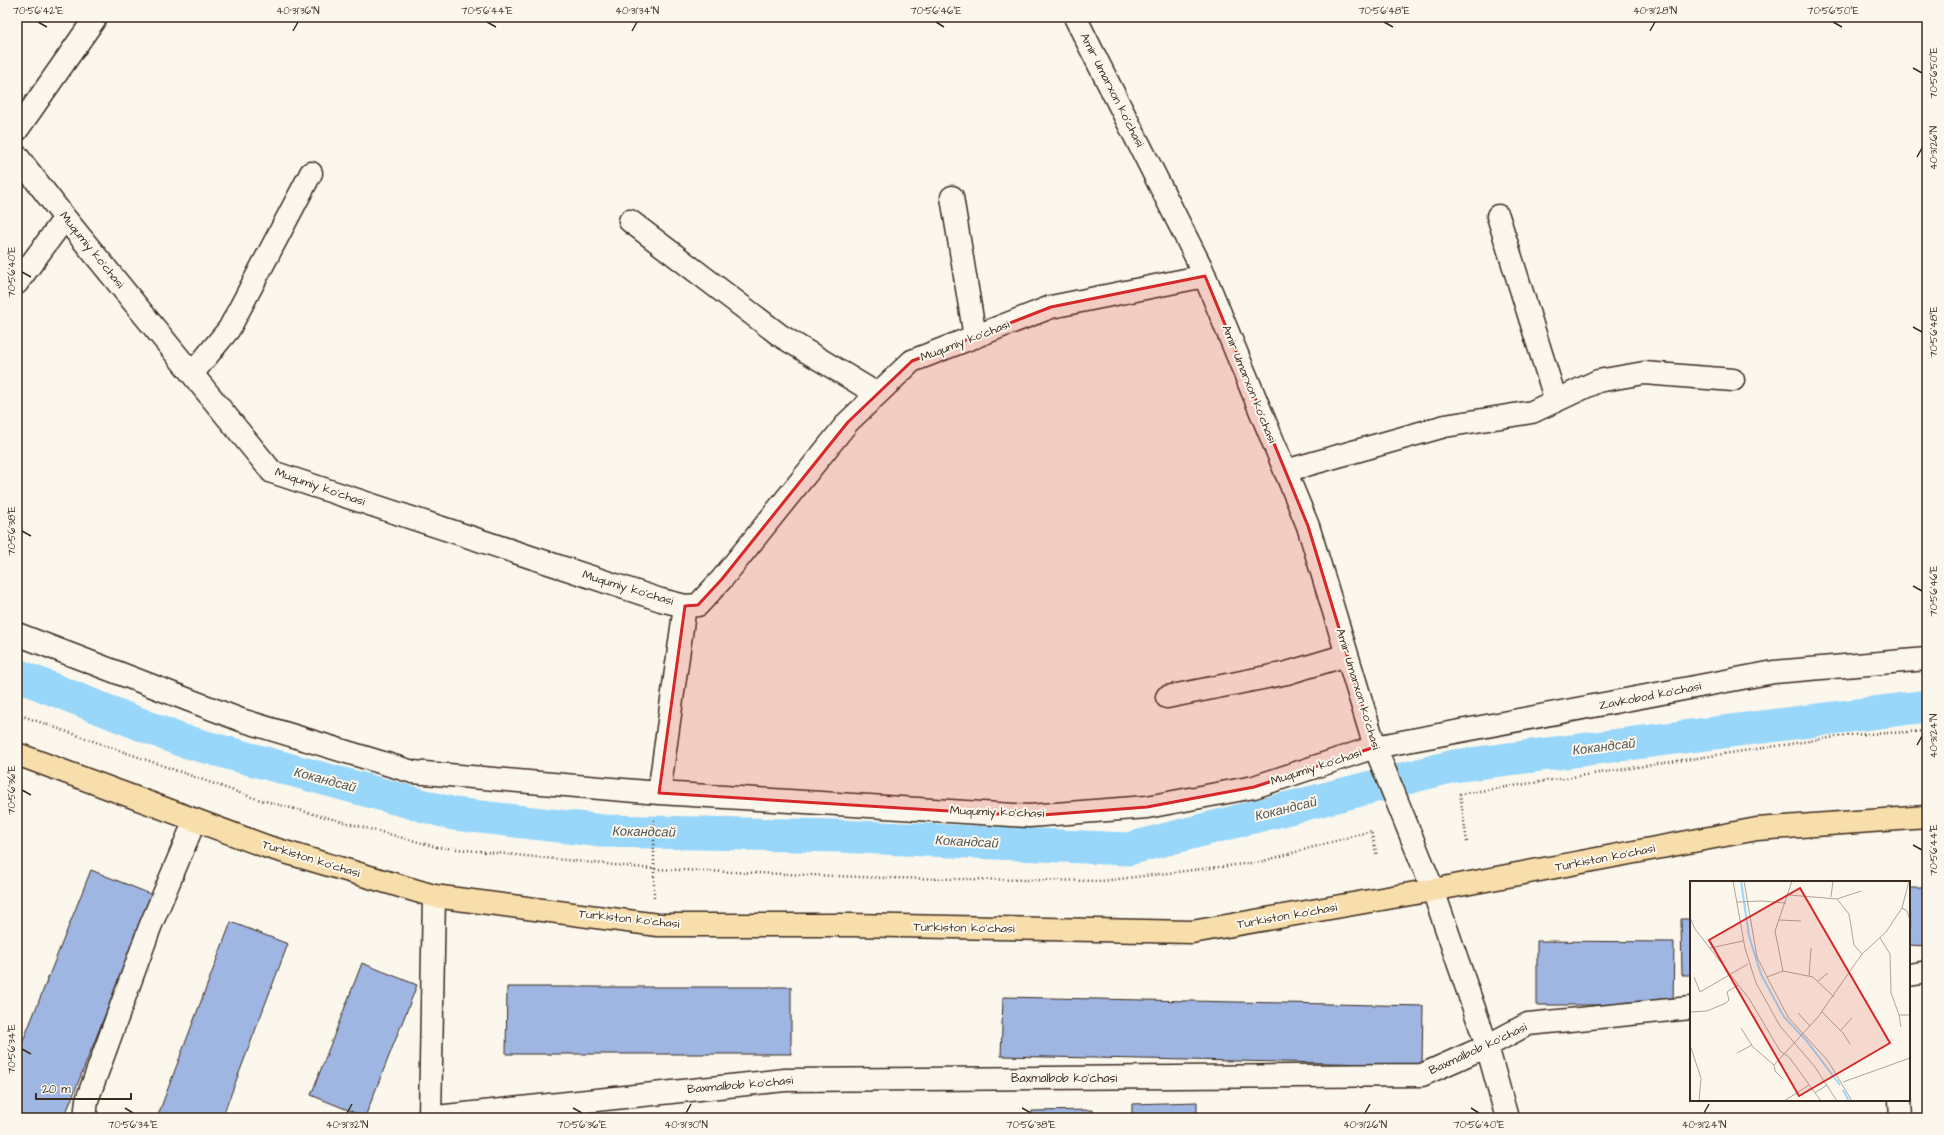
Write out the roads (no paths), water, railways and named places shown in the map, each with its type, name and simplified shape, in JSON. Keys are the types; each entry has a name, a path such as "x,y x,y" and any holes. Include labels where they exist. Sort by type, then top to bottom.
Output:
{"main road":[{"name":"Turkiston ko'chasi","path":"17,754 268,847 434,896 658,925 851,925 1192,932 1433,890 1757,829 1927,817"}],"street":[{"path":"17,130 96,17"},
{"name":"Amir Umarxon ko'chasi","path":"1076,17 1205,276 1308,526 1379,757 1402,818 1433,890"},
{"name":"Muqumiy ko'chasi","path":"17,156 65,218 272,472 661,600 686,606 698,605 722,579 848,422 912,361 1051,307 1205,276"},
{"path":"192,374 228,330 311,174"},
{"path":"952,197 975,336"},
{"path":"1498,216 1556,401"},
{"path":"17,283 65,218"},
{"path":"630,221 781,336 877,394"},
{"path":"1285,471 1445,426 1532,412 1598,381 1644,373 1733,380"},
{"name":"Muqumiy ko'chasi","path":"659,793 686,606"},
{"name":"Muqumiy ko'chasi","path":"17,634 241,720 413,772 659,793 1037,815 1147,807 1254,787 1379,757"},
{"path":"1167,697 1287,673 1347,655"},
{"name":"Zavkobod ko'chasi","path":"1379,757 1774,672 1927,659"},
{"path":"85,1118 87,1100 150,927 195,820"},
{"path":"1433,890 1487,1046 1507,1118"},
{"path":"429,1118 434,896"},
{"path":"1910,975 1927,972"},
{"name":"Baxmalbob ko'chasi","path":"429,1118 574,1110 785,1080 1422,1075 1487,1046 1528,1024 1690,1008"},
{"path":"1900,1101 1901,1118"}],"waterway":[{"name":"Кокандсай","path":"17,675 180,740 454,814 603,831 837,836 1128,849 1454,766 1927,706"}]}
